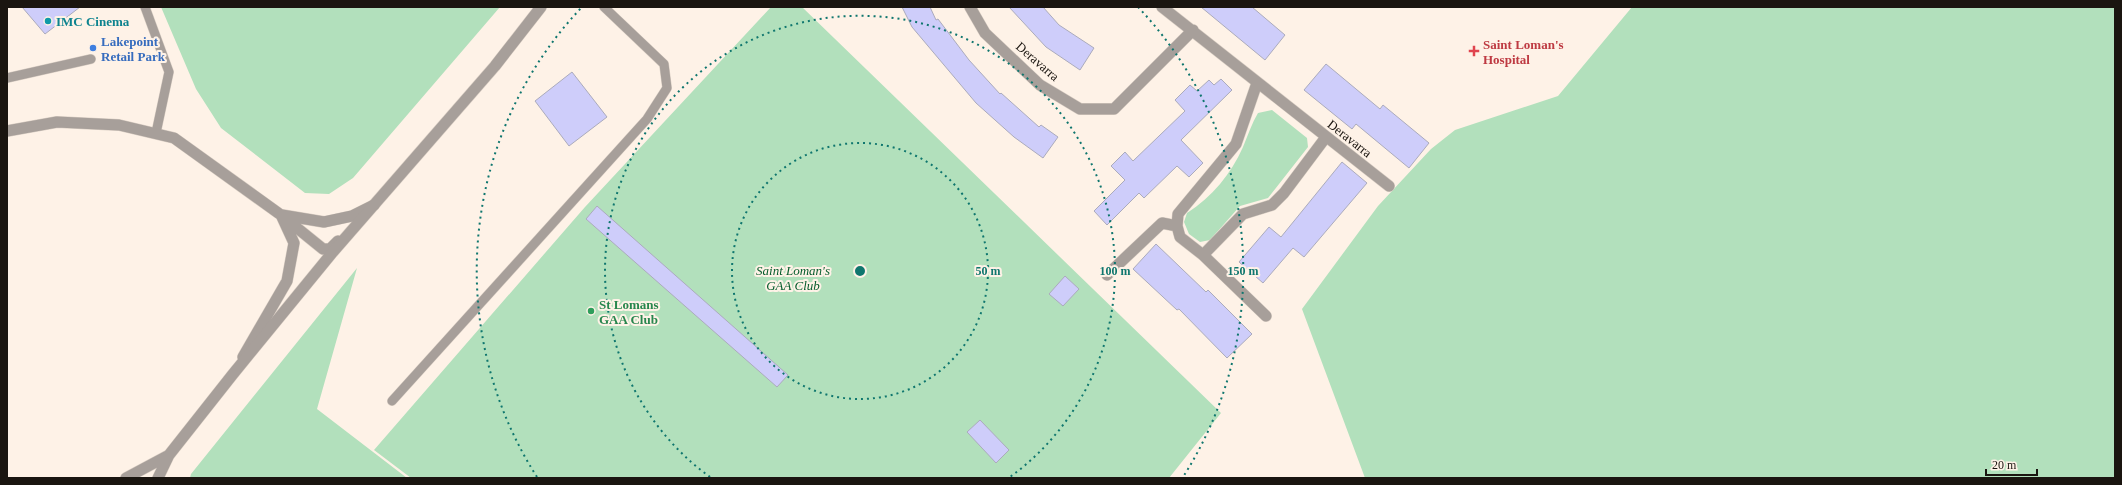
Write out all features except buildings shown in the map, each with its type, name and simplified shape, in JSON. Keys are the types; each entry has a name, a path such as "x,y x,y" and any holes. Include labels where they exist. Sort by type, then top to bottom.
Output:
{"street":[{"path":"158,478 169,455 233,374 359,222 495,66 540,7"},
{"name":"Deravarra","path":"970,7 985,33 1040,85 1080,108 1114,109 1193,30"},
{"name":"Deravarra","path":"1162,7 1389,186"},
{"path":"1257,83 1236,144 1178,214 1177,226 1180,237 1203,255 1266,316"},
{"path":"7,132 57,122 118,125 156,133 174,138 281,215 326,250 330,249 345,233 359,222"},
{"path":"1203,255 1243,214 1272,205 1284,193 1326,137"},
{"path":"281,215 324,222 352,216 374,205"},
{"path":"233,374 287,281 294,243 281,215"},
{"path":"1107,275 1162,223 1177,226"},
{"path":"126,478 169,455"}],"lane":[{"path":"145,7 169,72 156,133"},
{"path":"392,401 647,119 667,88 664,64 604,7"},
{"path":"7,78 91,59"}],"green space":[{"path":"161,7 500,7 353,178 329,194 305,193 221,128 196,89"},
{"name":"Saint Loman's GAA Club","path":"771,7 802,7 1221,413 1169,478 411,478 374,450 585,207"},
{"path":"1632,7 2115,7 2115,478 1365,478 1302,309 1378,206 1431,149 1455,130 1558,96"},
{"path":"1272,110 1307,138 1308,147 1268,198 1240,206 1210,240 1200,242 1189,234 1184,222 1187,213 1205,200 1227,176 1243,147 1258,113"},
{"path":"357,268 317,409 407,478 190,478 191,474"}],"place":[{"name":"IMC Cinema","path":"48,21"},
{"name":"Lakepoint Retail Park","path":"93,48"},
{"name":"Saint Loman's Hospital","path":"1474,51"},
{"name":"St Lomans GAA Club","path":"591,311"}]}
